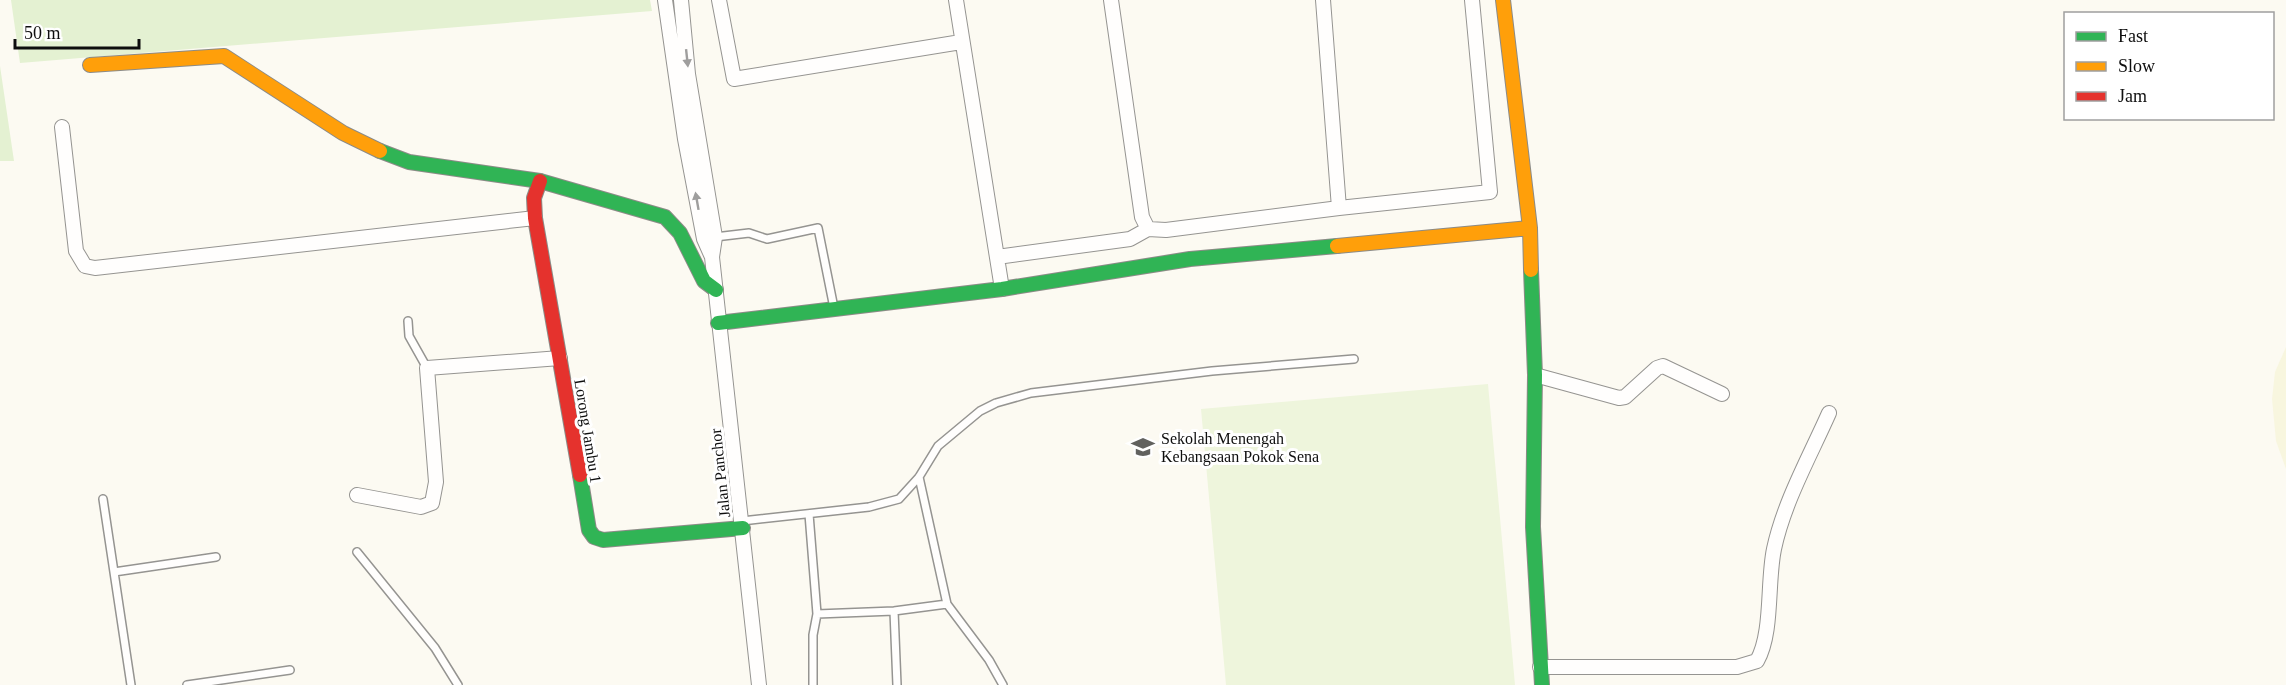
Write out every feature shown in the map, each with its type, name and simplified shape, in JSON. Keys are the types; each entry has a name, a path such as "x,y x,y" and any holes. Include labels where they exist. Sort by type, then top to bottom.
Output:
{"street":[{"name":"Jalan Panchor","path":"664,0 673,69 709,238"},
{"name":"Jalan Panchor","path":"681,0 743,524 759,685"},
{"path":"719,0 734,79 961,42"},
{"path":"956,0 1002,289"},
{"path":"1111,0 1142,217 1148,230"},
{"path":"1323,0 1339,208"},
{"path":"997,257 1130,239 1148,230 1166,230 1490,192 1472,0"},
{"path":"1503,0 1530,228 1535,375 1533,527 1542,685"},
{"path":"90,65 224,56 343,133 386,154 409,162 540,181 665,217 680,233 704,281 716,290"},
{"path":"62,127 76,251 85,267 156,263 282,246 535,218"},
{"name":"Lorong Jambu 1","path":"540,181 534,198 535,218 585,516 594,537 603,540 743,524"},
{"path":"718,323 834,311 1002,289 1190,259 1530,228"},
{"path":"357,495 421,507 432,503 436,482 427,368 560,358"},
{"path":"1535,375 1619,398 1625,397 1657,368 1663,366 1722,394"},
{"path":"1540,667 1737,667 1757,661 1764,645 1769,585 1781,523 1829,412"}],"lane":[{"path":"709,238 749,233 767,239 818,228 834,311"},
{"path":"408,321 410,336 427,368"},
{"path":"743,524 884,504 899,499 918,477 938,446 980,411 1011,398 1031,393 1212,371 1354,359"},
{"path":"918,477 947,604 989,660 1003,685"},
{"path":"103,499 131,685"},
{"path":"808,514 817,614 813,634 813,685"},
{"path":"357,552 435,648 458,685"},
{"path":"114,572 216,557"},
{"path":"817,614 894,611 947,604"},
{"path":"894,611 897,685"},
{"path":"187,685 290,670"}],"shaded area":[{"path":"2286,347 2286,469 2276,441 2272,399 2275,372"}],"green space":[{"path":"11,0 650,0 652,11 20,63"},
{"path":"0,66 14,161 0,161"},
{"path":"1488,384 1515,685 1226,685 1201,409"}],"traffic: fast":[{"path":"380,151 409,162 540,181 665,217 680,233 704,281 716,290"},
{"path":"718,323 1002,289 1190,259 1337,246"},
{"path":"1531,270 1535,375 1533,527 1542,685"},
{"path":"580,475 589,530 594,537 603,540 743,528"}],"traffic: slow":[{"path":"1503,0 1530,228 1531,270"},
{"path":"90,65 224,56 343,133 380,151"},
{"path":"1337,246 1530,228"}],"traffic: jam":[{"path":"540,181 534,198 535,218 580,475"}],"place":[{"name":"Sekolah Menengah Kebangsaan Pokok Sena","path":"1143,447"}]}
